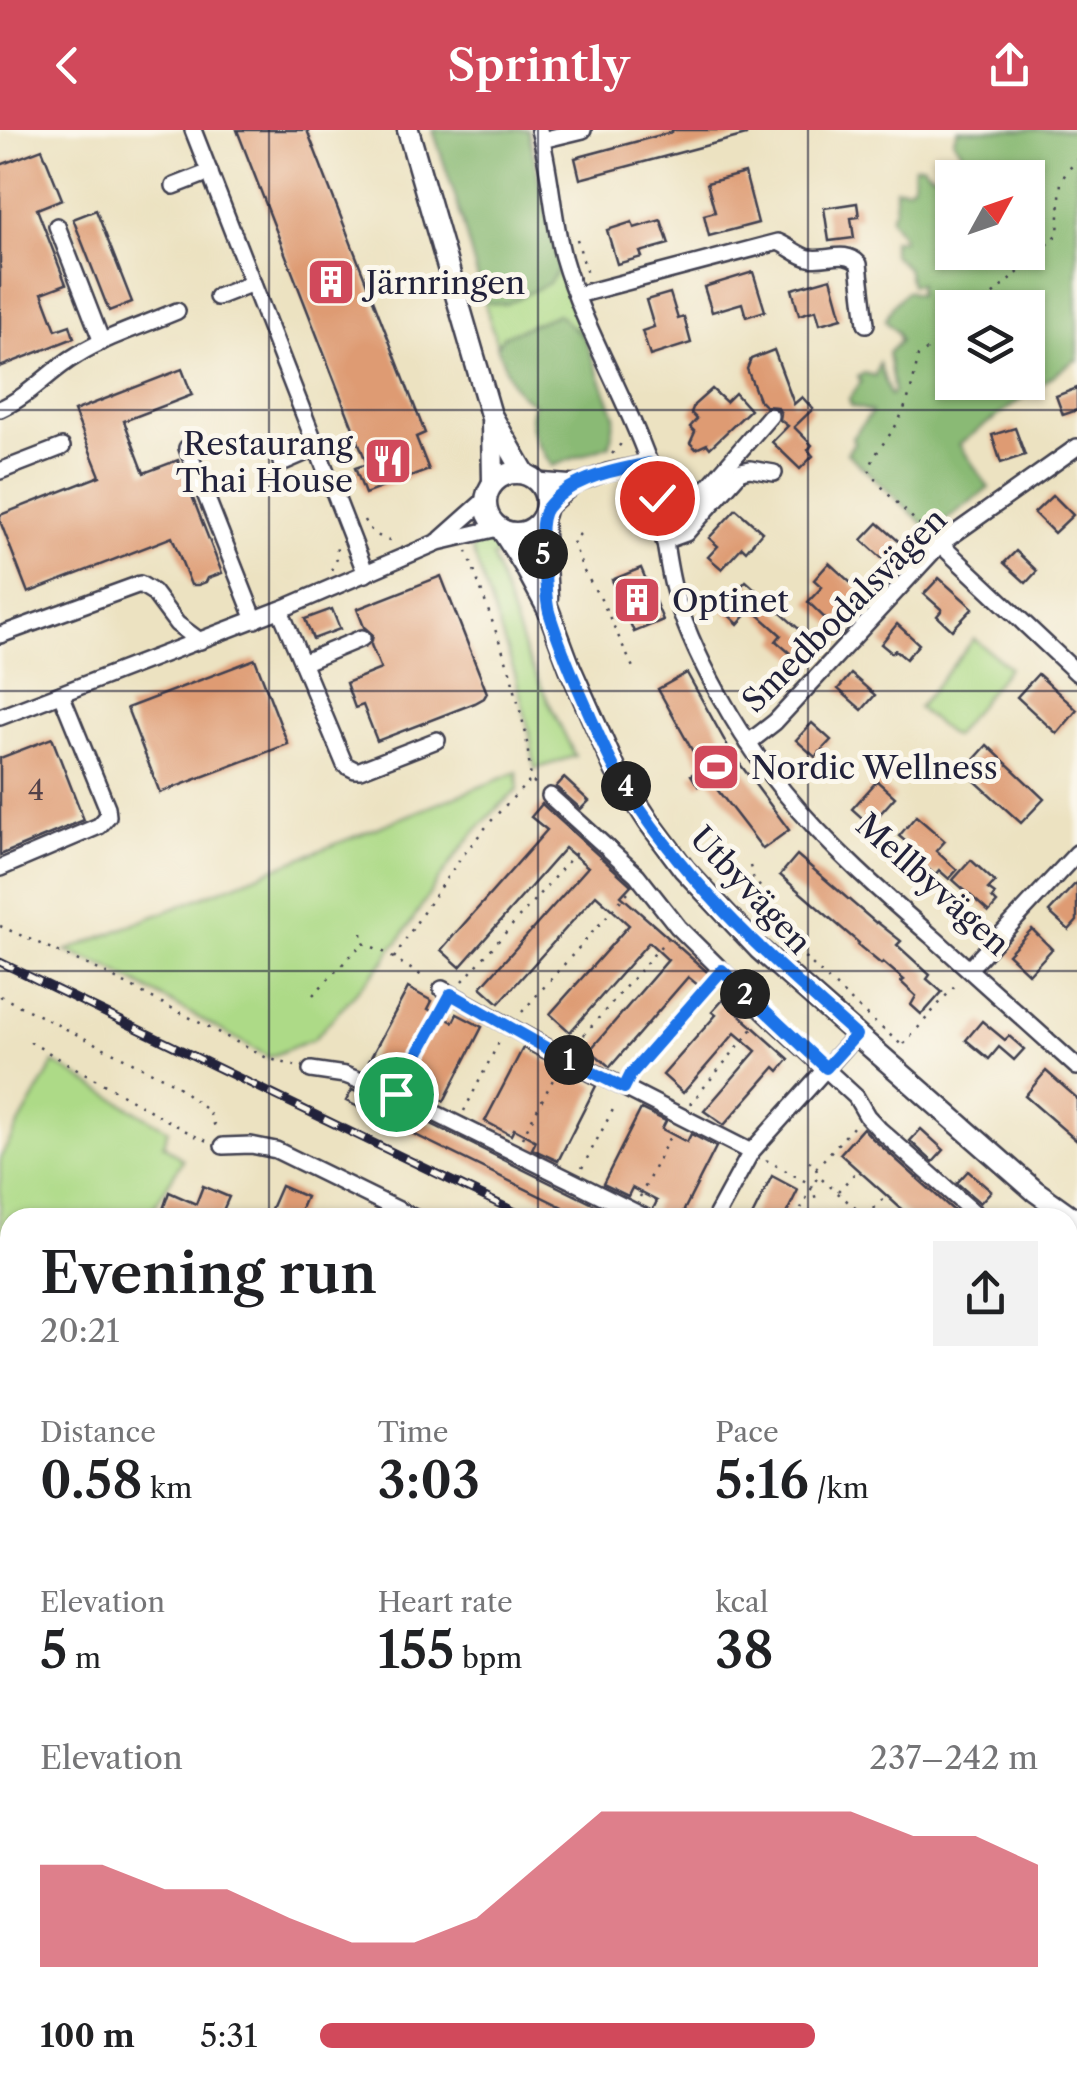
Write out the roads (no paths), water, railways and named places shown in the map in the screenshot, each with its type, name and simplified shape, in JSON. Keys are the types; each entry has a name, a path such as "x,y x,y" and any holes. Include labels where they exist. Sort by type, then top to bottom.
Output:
{"main road":[{"name":"Utbyvägen","path":"408,130 492,416 545,494 548,609"},
{"name":"Utbyvägen","path":"492,416 486,510 526,566 616,771 649,822 684,869 759,949 1035,1192 1059,1208"},
{"path":"489,490 508,473 532,478"},
{"path":"500,529 520,533 529,530 544,513"},
{"name":"Utbyvägen","path":"1035,1192 1047,1208"}],"street":[{"path":"194,130 366,574"},
{"path":"540,135 583,130"},
{"name":"Mellbyvägen","path":"540,135 563,256 584,293 649,463 674,590 694,644 748,743 783,791 835,849 1077,1068"},
{"path":"174,186 210,172"},
{"path":"58,226 102,342"},
{"path":"584,293 778,242 808,258 856,259 860,264 866,324"},
{"path":"216,297 253,282"},
{"path":"0,409 28,394 75,356 177,310"},
{"path":"663,533 770,416"},
{"path":"0,471 62,447"},
{"path":"281,462 318,447"},
{"name":"Smedbodalsvägen","path":"748,743 775,722 940,544 1077,447"},
{"path":"187,448 255,620"},
{"path":"544,513 575,484 649,463"},
{"path":"663,533 682,536 741,471 774,473"},
{"path":"532,478 575,484"},
{"path":"438,542 489,490"},
{"path":"0,718 280,610 438,542 500,529"},
{"path":"940,544 1077,673"},
{"path":"0,636 140,584 153,592 177,624 200,641"},
{"path":"280,610 342,760 350,768 368,768 436,740"},
{"path":"302,663 362,638"},
{"path":"0,868 99,826 108,816 61,694"},
{"path":"550,796 640,879 678,927 856,1097 880,1130 969,1208"},
{"path":"969,969 1077,853"},
{"path":"447,992 564,1058 751,1152"},
{"path":"720,1208 751,1152 856,1035"},
{"path":"311,1070 346,1074 396,1094 627,1208"},
{"path":"223,1146 276,1150 395,1208"}],"railway":[{"path":"0,962 507,1208"}],"place":[{"name":"Järnringen","path":"331,282"},
{"name":"Restaurang Thai House","path":"388,461"},
{"name":"Optinet","path":"637,600"},
{"name":"Nordic Wellness","path":"716,767"}]}
